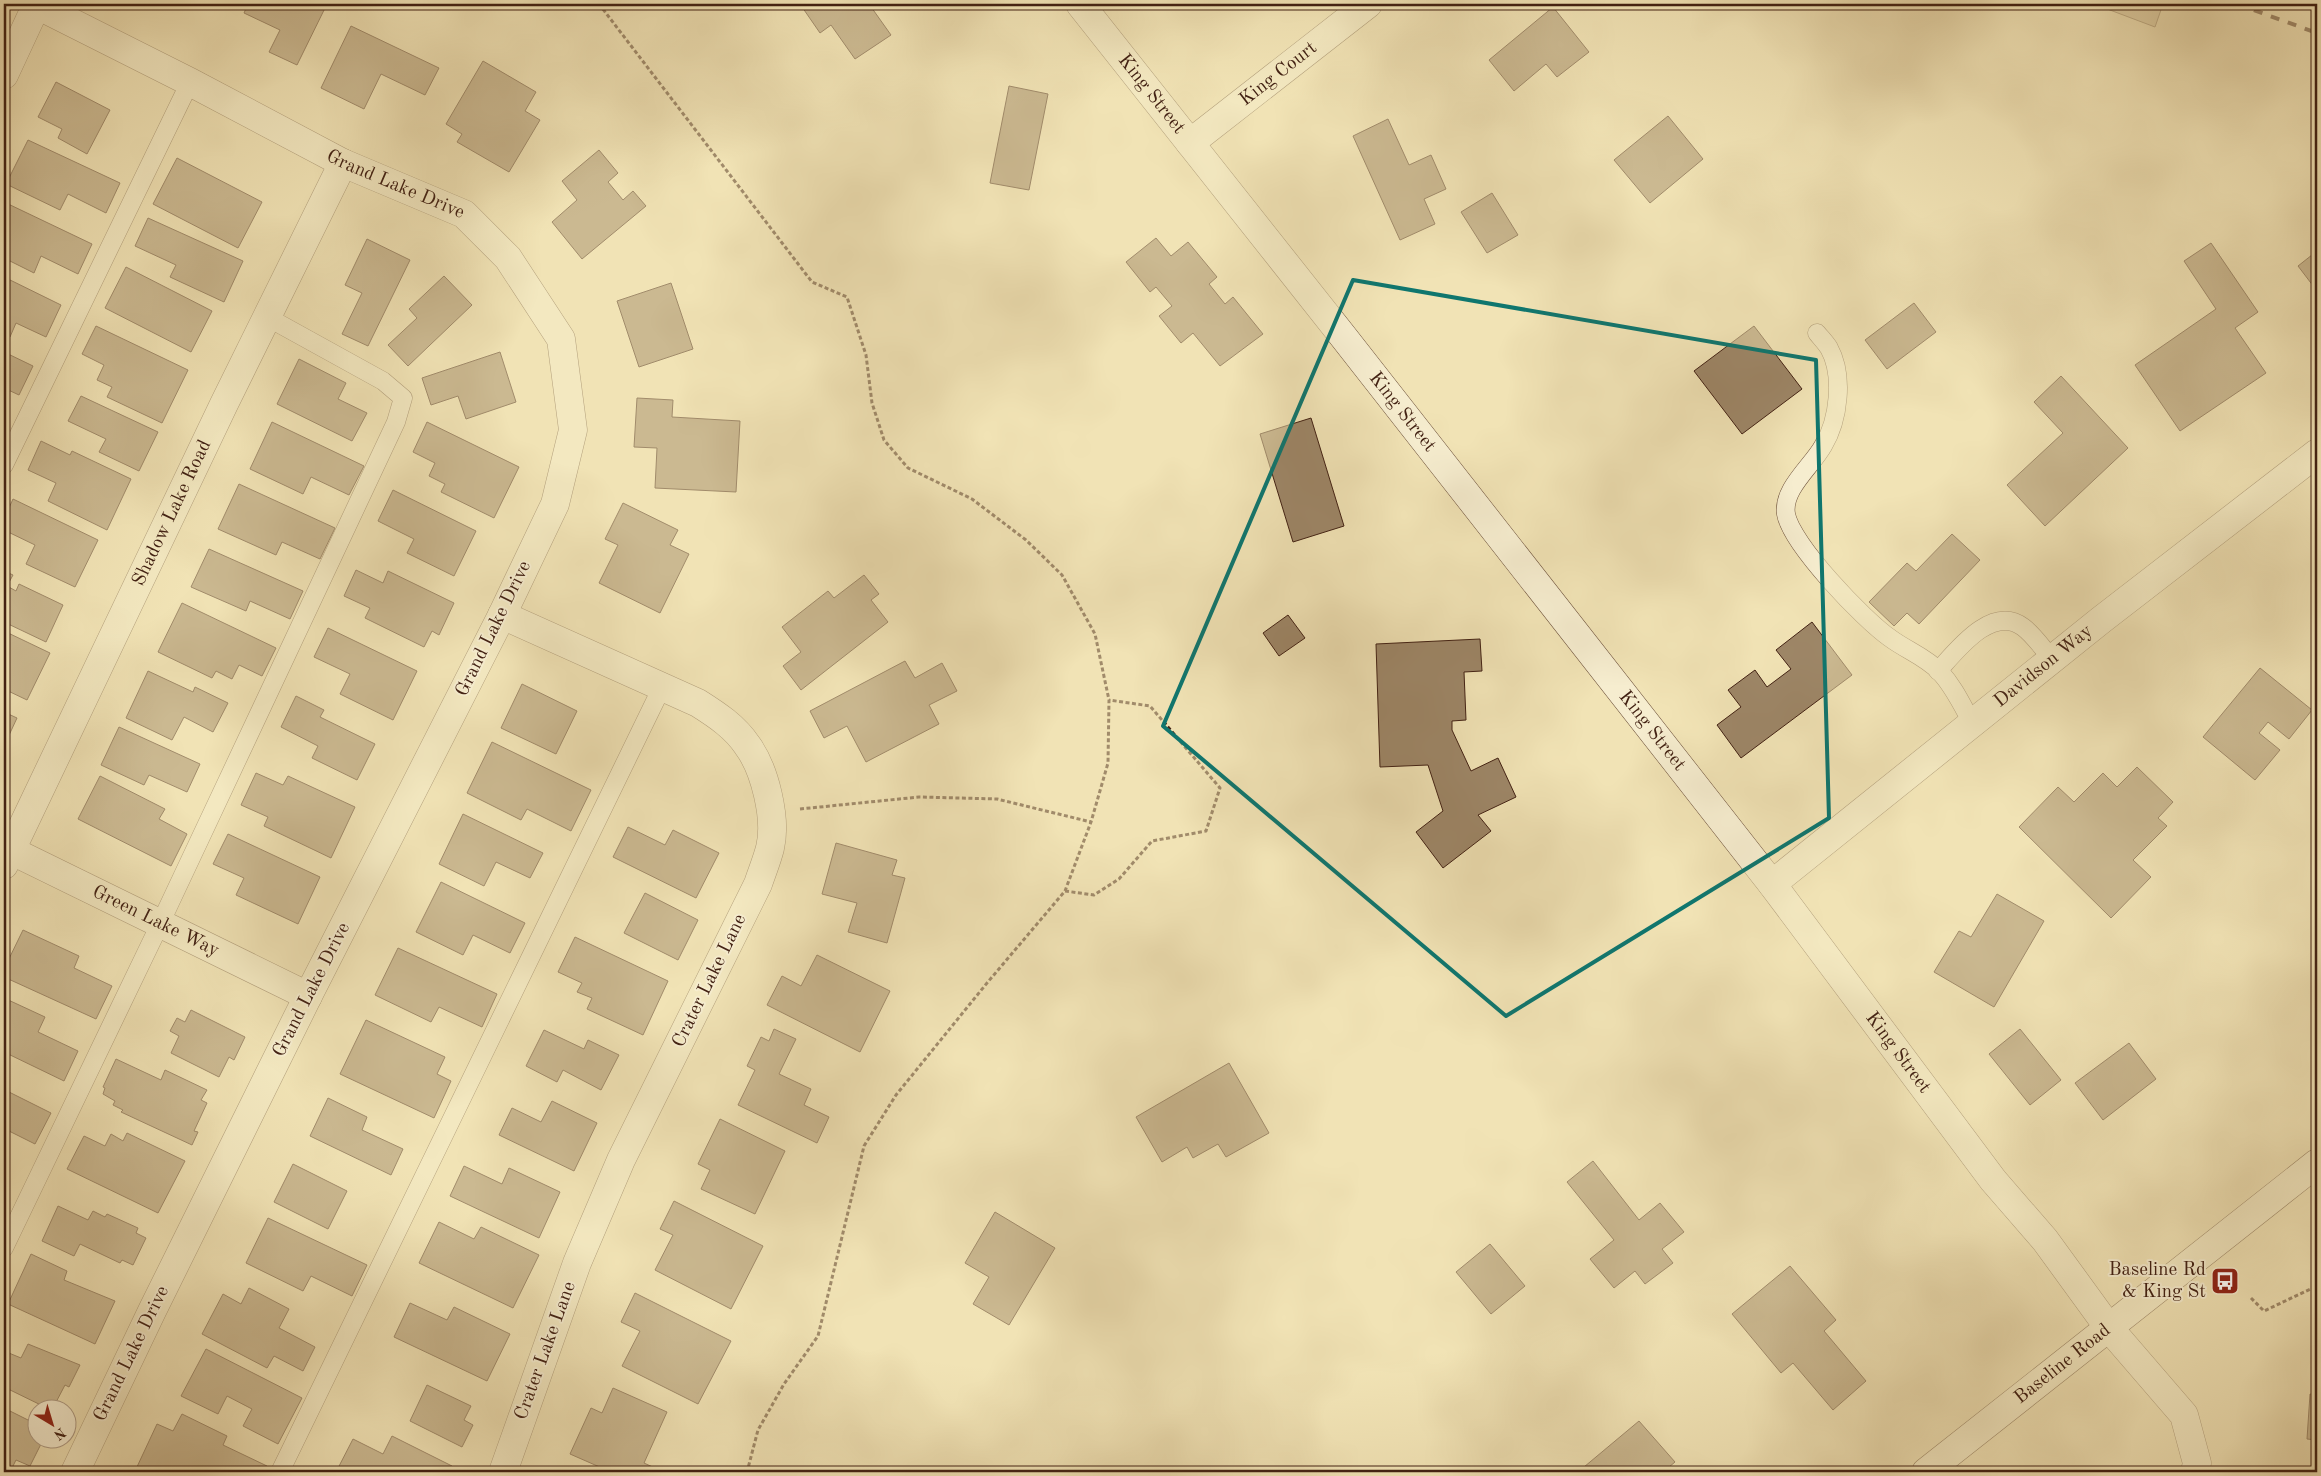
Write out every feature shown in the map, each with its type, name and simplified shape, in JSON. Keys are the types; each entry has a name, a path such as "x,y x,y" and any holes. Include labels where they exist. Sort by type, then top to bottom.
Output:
{"street":[{"path":"4,75 37,4"},
{"name":"Grand Lake Drive","path":"37,4 343,163 464,214 508,258 561,338 572,430 555,504 502,615 308,996 152,1311 76,1472"},
{"name":"King Street","path":"1080,4 1336,327 1772,884 1994,1180 2044,1240 2109,1328 2184,1415 2197,1463 2195,1472"},
{"name":"King Court","path":"1190,143 1368,4"},
{"name":"Shadow Lake Road","path":"6,854 343,163"},
{"name":"Davidson Way","path":"1772,884 2052,658 2317,453"},
{"name":"Crater Lake Lane","path":"502,615 698,703 724,720 748,746 762,774 771,812 771,846 758,884 621,1160 577,1263 504,1472"},
{"name":"Green Lake Way","path":"6,854 160,924 308,996"},
{"name":"Baseline Road","path":"1926,1472 2317,1163"}],"lane":[{"path":"4,465 190,82"},
{"path":"4,1248 160,924 396,422 403,398 383,381 267,317"},
{"path":"1817,333 1829,348 1836,373 1838,396 1836,416 1824,446 1788,496 1786,515 1796,535 1846,599 1876,628 1938,671 1950,684 1972,723"},
{"path":"1938,671 1961,645 1997,621 2011,620 2024,628 2052,658"},
{"path":"280,1472 662,687"}],"path":[{"path":"599,4 812,282 846,297 866,356 872,403 884,440 908,468 972,499 1026,540 1062,575 1095,634 1109,700 1108,763 1091,822 1065,891 896,1095 864,1146 818,1336 784,1384 758,1430 747,1472"},
{"path":"1065,891 1094,895 1119,879 1152,841 1206,831 1220,788 1150,706 1109,700"},
{"path":"771,812 919,797 968,798 997,799 1091,822"},
{"path":"2252,1298 2264,1311 2317,1286"}],"highlighted area":[{"path":"1353,280 1816,360 1829,818 1506,1016 1163,726"}],"shaded area":[{"path":"2094,4 2163,4 2155,27"}],"building":[{"path":"248,4 327,4 297,65 269,52 280,30 244,13"},
{"path":"800,4 869,4 891,35 855,59 831,25 820,33"},
{"path":"1553,7 1589,52 1557,77 1546,64 1514,91 1489,60"},
{"path":"351,26 439,68 425,95 381,74 364,109 321,88"},
{"path":"483,61 536,92 525,111 540,120 509,172 457,142 462,134 446,124"},
{"path":"56,82 110,110 87,154 58,138 62,129 38,117"},
{"path":"1009,86 1048,94 1029,190 990,183"},
{"path":"1668,116 1703,159 1650,203 1614,160"},
{"path":"1388,119 1409,165 1431,155 1446,189 1424,199 1435,224 1400,240 1353,136"},
{"path":"28,140 120,183 106,213 68,194 60,210 6,184"},
{"path":"599,150 618,173 608,182 623,200 633,191 646,206 582,259 552,222 577,200 562,181"},
{"path":"177,158 262,202 238,248 153,204"},
{"path":"1492,193 1518,235 1487,253 1461,212"},
{"path":"4,202 92,244 78,274 41,256 34,273 4,258"},
{"path":"148,218 243,261 224,302 170,277 176,265 135,246"},
{"path":"1156,238 1171,256 1188,242 1217,277 1209,284 1225,304 1233,297 1263,334 1220,366 1193,333 1181,343 1159,316 1172,306 1156,287 1150,292 1126,262"},
{"path":"367,239 410,260 368,346 342,334 362,293 345,285"},
{"path":"2211,243 2258,312 2235,328 2266,373 2180,431 2135,365 2216,309 2184,261"},
{"path":"2317,251 2317,291 2298,266"},
{"path":"126,267 212,311 191,352 105,308"},
{"path":"444,276 472,305 408,366 388,345 417,318 409,309"},
{"path":"4,277 61,305 46,337 16,323 10,337 4,334"},
{"path":"671,283 693,349 639,367 617,301"},
{"path":"1914,303 1936,332 1887,369 1865,340"},
{"path":"96,326 188,370 162,423 107,397 112,387 97,380 104,365 82,354"},
{"path":"1754,326 1802,389 1742,434 1694,371"},
{"path":"4,352 33,366 19,395 4,388"},
{"path":"500,352 516,402 466,419 458,396 431,405 422,378"},
{"path":"299,359 346,383 338,399 367,413 352,441 277,404"},
{"path":"2061,376 2128,448 2045,526 2007,485 2063,433 2034,402"},
{"path":"81,396 158,432 139,471 99,452 106,439 68,421"},
{"path":"637,398 673,400 672,417 740,421 736,492 655,488 657,448 634,447"},
{"path":"1311,418 1344,526 1293,542 1260,434"},
{"path":"272,422 364,466 349,495 311,477 303,494 250,469"},
{"path":"427,422 519,467 494,518 441,492 445,484 429,476 435,463 413,452"},
{"path":"41,441 70,455 72,451 131,479 107,530 48,501 56,483 28,470"},
{"path":"239,484 335,528 320,559 282,542 276,555 218,529"},
{"path":"393,490 476,531 454,576 407,553 414,539 378,521"},
{"path":"13,499 98,540 75,587 26,564 35,545 4,530 4,519"},
{"path":"623,503 678,530 670,545 689,554 660,613 599,583 618,545 605,539"},
{"path":"1952,534 1980,560 1919,624 1907,613 1894,626 1869,602 1907,563 1916,571"},
{"path":"209,549 303,591 290,619 250,601 246,611 191,587"},
{"path":"356,570 383,583 388,571 454,603 439,635 432,631 424,647 365,618 370,608 344,596"},
{"path":"4,571 13,575 7,586 16,591 19,584 63,605 46,642 4,622 7,608 4,607"},
{"path":"864,575 879,594 871,600 888,622 801,690 783,666 801,652 782,627 828,591 834,598"},
{"path":"182,603 276,648 262,676 239,665 232,679 216,671 212,678 158,652"},
{"path":"1288,615 1305,638 1279,656 1263,633"},
{"path":"1812,622 1852,675 1741,758 1717,725 1741,707 1728,690 1755,670 1767,687 1791,669 1776,650"},
{"path":"328,628 417,671 393,720 340,694 350,674 314,657"},
{"path":"4,631 50,653 27,700 4,689"},
{"path":"1480,639 1482,671 1464,672 1466,720 1452,721 1452,730 1471,771 1498,758 1516,797 1478,815 1491,831 1443,868 1416,832 1443,811 1428,765 1380,767 1376,644"},
{"path":"905,661 915,678 942,663 957,691 929,705 939,724 866,762 847,726 824,738 810,711"},
{"path":"2260,668 2312,710 2289,739 2268,722 2259,733 2280,750 2255,780 2203,737"},
{"path":"148,671 193,692 195,687 228,703 213,732 184,717 172,740 126,718"},
{"path":"522,684 577,711 556,754 501,728"},
{"path":"296,696 324,710 320,717 375,744 357,780 312,758 318,746 281,727"},
{"path":"4,712 17,718 4,746"},
{"path":"119,727 200,764 187,792 149,775 144,785 101,765"},
{"path":"492,742 591,790 571,831 527,809 521,820 467,793"},
{"path":"2137,767 2173,802 2158,818 2167,826 2133,860 2151,877 2111,918 2019,827 2058,787 2074,802 2103,773 2117,787"},
{"path":"256,773 283,785 288,776 355,807 331,858 264,826 268,817 241,805"},
{"path":"100,776 165,809 159,819 187,834 171,866 78,819"},
{"path":"463,814 543,853 530,878 496,862 484,886 439,864"},
{"path":"628,827 665,845 673,830 719,853 696,898 613,857"},
{"path":"228,834 320,877 298,924 236,895 244,878 213,864"},
{"path":"836,843 897,860 892,875 905,878 887,943 848,932 857,903 822,894"},
{"path":"441,882 525,923 510,953 473,935 463,955 416,932"},
{"path":"645,893 698,920 678,960 624,933"},
{"path":"1997,894 2044,921 1994,1007 1934,972 1959,931 1971,937"},
{"path":"23,930 79,956 74,968 112,986 96,1019 4,977 4,969"},
{"path":"575,937 668,981 643,1035 587,1009 592,998 577,992 582,983 558,972"},
{"path":"398,948 497,994 482,1027 439,1007 431,1022 375,995"},
{"path":"817,955 890,991 860,1052 767,1005 782,976 801,986"},
{"path":"4,998 45,1017 38,1032 78,1051 64,1081 4,1052"},
{"path":"191,1010 245,1037 234,1060 229,1057 219,1077 171,1053 179,1036 170,1031 177,1018 185,1022"},
{"path":"366,1020 445,1057 437,1074 451,1081 434,1118 340,1074"},
{"path":"774,1029 796,1039 779,1074 811,1089 804,1105 829,1117 817,1143 738,1105 755,1070 747,1066 761,1037 769,1041"},
{"path":"2020,1029 2061,1080 2030,1105 1989,1054"},
{"path":"544,1030 584,1049 588,1040 619,1055 601,1090 563,1070 557,1082 526,1066"},
{"path":"2129,1043 2156,1079 2103,1120 2075,1083"},
{"path":"116,1059 161,1080 165,1070 207,1090 201,1100 207,1103 194,1131 198,1132 192,1145 121,1112 123,1110 113,1105 115,1101 103,1094 105,1088 103,1087"},
{"path":"1229,1063 1269,1133 1226,1157 1218,1144 1193,1158 1187,1147 1162,1162 1136,1117"},
{"path":"4,1079 9,1082 5,1090 51,1113 35,1144 7,1130 4,1138"},
{"path":"328,1098 367,1117 362,1130 403,1149 391,1175 310,1136"},
{"path":"552,1101 597,1123 574,1171 499,1135 512,1108 541,1122"},
{"path":"720,1119 785,1151 755,1214 701,1189 710,1170 698,1164"},
{"path":"127,1133 185,1161 158,1213 67,1169 84,1136 105,1146 111,1134 123,1141"},
{"path":"1593,1161 1639,1220 1660,1203 1684,1232 1662,1249 1673,1263 1645,1284 1635,1271 1614,1288 1590,1259 1614,1240 1567,1182"},
{"path":"293,1164 347,1191 328,1229 274,1202"},
{"path":"464,1166 502,1184 509,1168 560,1192 539,1238 450,1196"},
{"path":"674,1201 763,1246 731,1309 655,1270 673,1235 660,1229"},
{"path":"58,1206 88,1220 93,1211 105,1217 107,1214 138,1228 136,1233 146,1238 133,1265 122,1260 120,1263 80,1244 74,1256 42,1241"},
{"path":"995,1212 1055,1248 1009,1325 973,1304 989,1277 965,1263"},
{"path":"268,1218 367,1265 352,1296 311,1276 303,1291 246,1263"},
{"path":"439,1222 474,1239 481,1227 539,1255 513,1308 419,1263"},
{"path":"1490,1244 1525,1286 1491,1314 1456,1272"},
{"path":"31,1254 67,1271 64,1280 115,1301 95,1344 8,1304"},
{"path":"1790,1266 1836,1320 1824,1331 1866,1381 1833,1410 1793,1363 1781,1373 1732,1314"},
{"path":"249,1288 289,1309 279,1328 315,1347 303,1371 274,1356 267,1368 202,1334 223,1294 241,1304"},
{"path":"635,1293 731,1341 698,1404 622,1366 640,1331 621,1322"},
{"path":"410,1303 447,1320 454,1307 510,1334 487,1381 394,1337"},
{"path":"28,1344 80,1365 69,1387 65,1385 58,1398 28,1399 4,1387 4,1351 21,1358"},
{"path":"206,1349 302,1398 278,1444 243,1426 252,1409 227,1396 218,1414 181,1396"},
{"path":"427,1385 471,1406 464,1420 473,1425 462,1447 410,1421"},
{"path":"613,1388 667,1412 644,1463 657,1469 656,1472 611,1472 570,1454 591,1408 602,1413"},
{"path":"2310,1394 2317,1395 2317,1440 2307,1439"},
{"path":"4,1408 28,1420 28,1448 39,1448 30,1466 16,1460 10,1472 4,1472"},
{"path":"182,1414 227,1436 223,1445 267,1466 264,1472 142,1472 136,1469 157,1424 173,1431"},
{"path":"1639,1421 1675,1462 1663,1472 1578,1472"},
{"path":"392,1436 452,1466 449,1472 336,1472 353,1439 383,1454"}],"railway":[{"path":"2237,4 2317,33"}],"place":[{"name":"Baseline Rd & King St","path":"2225,1281"}]}
